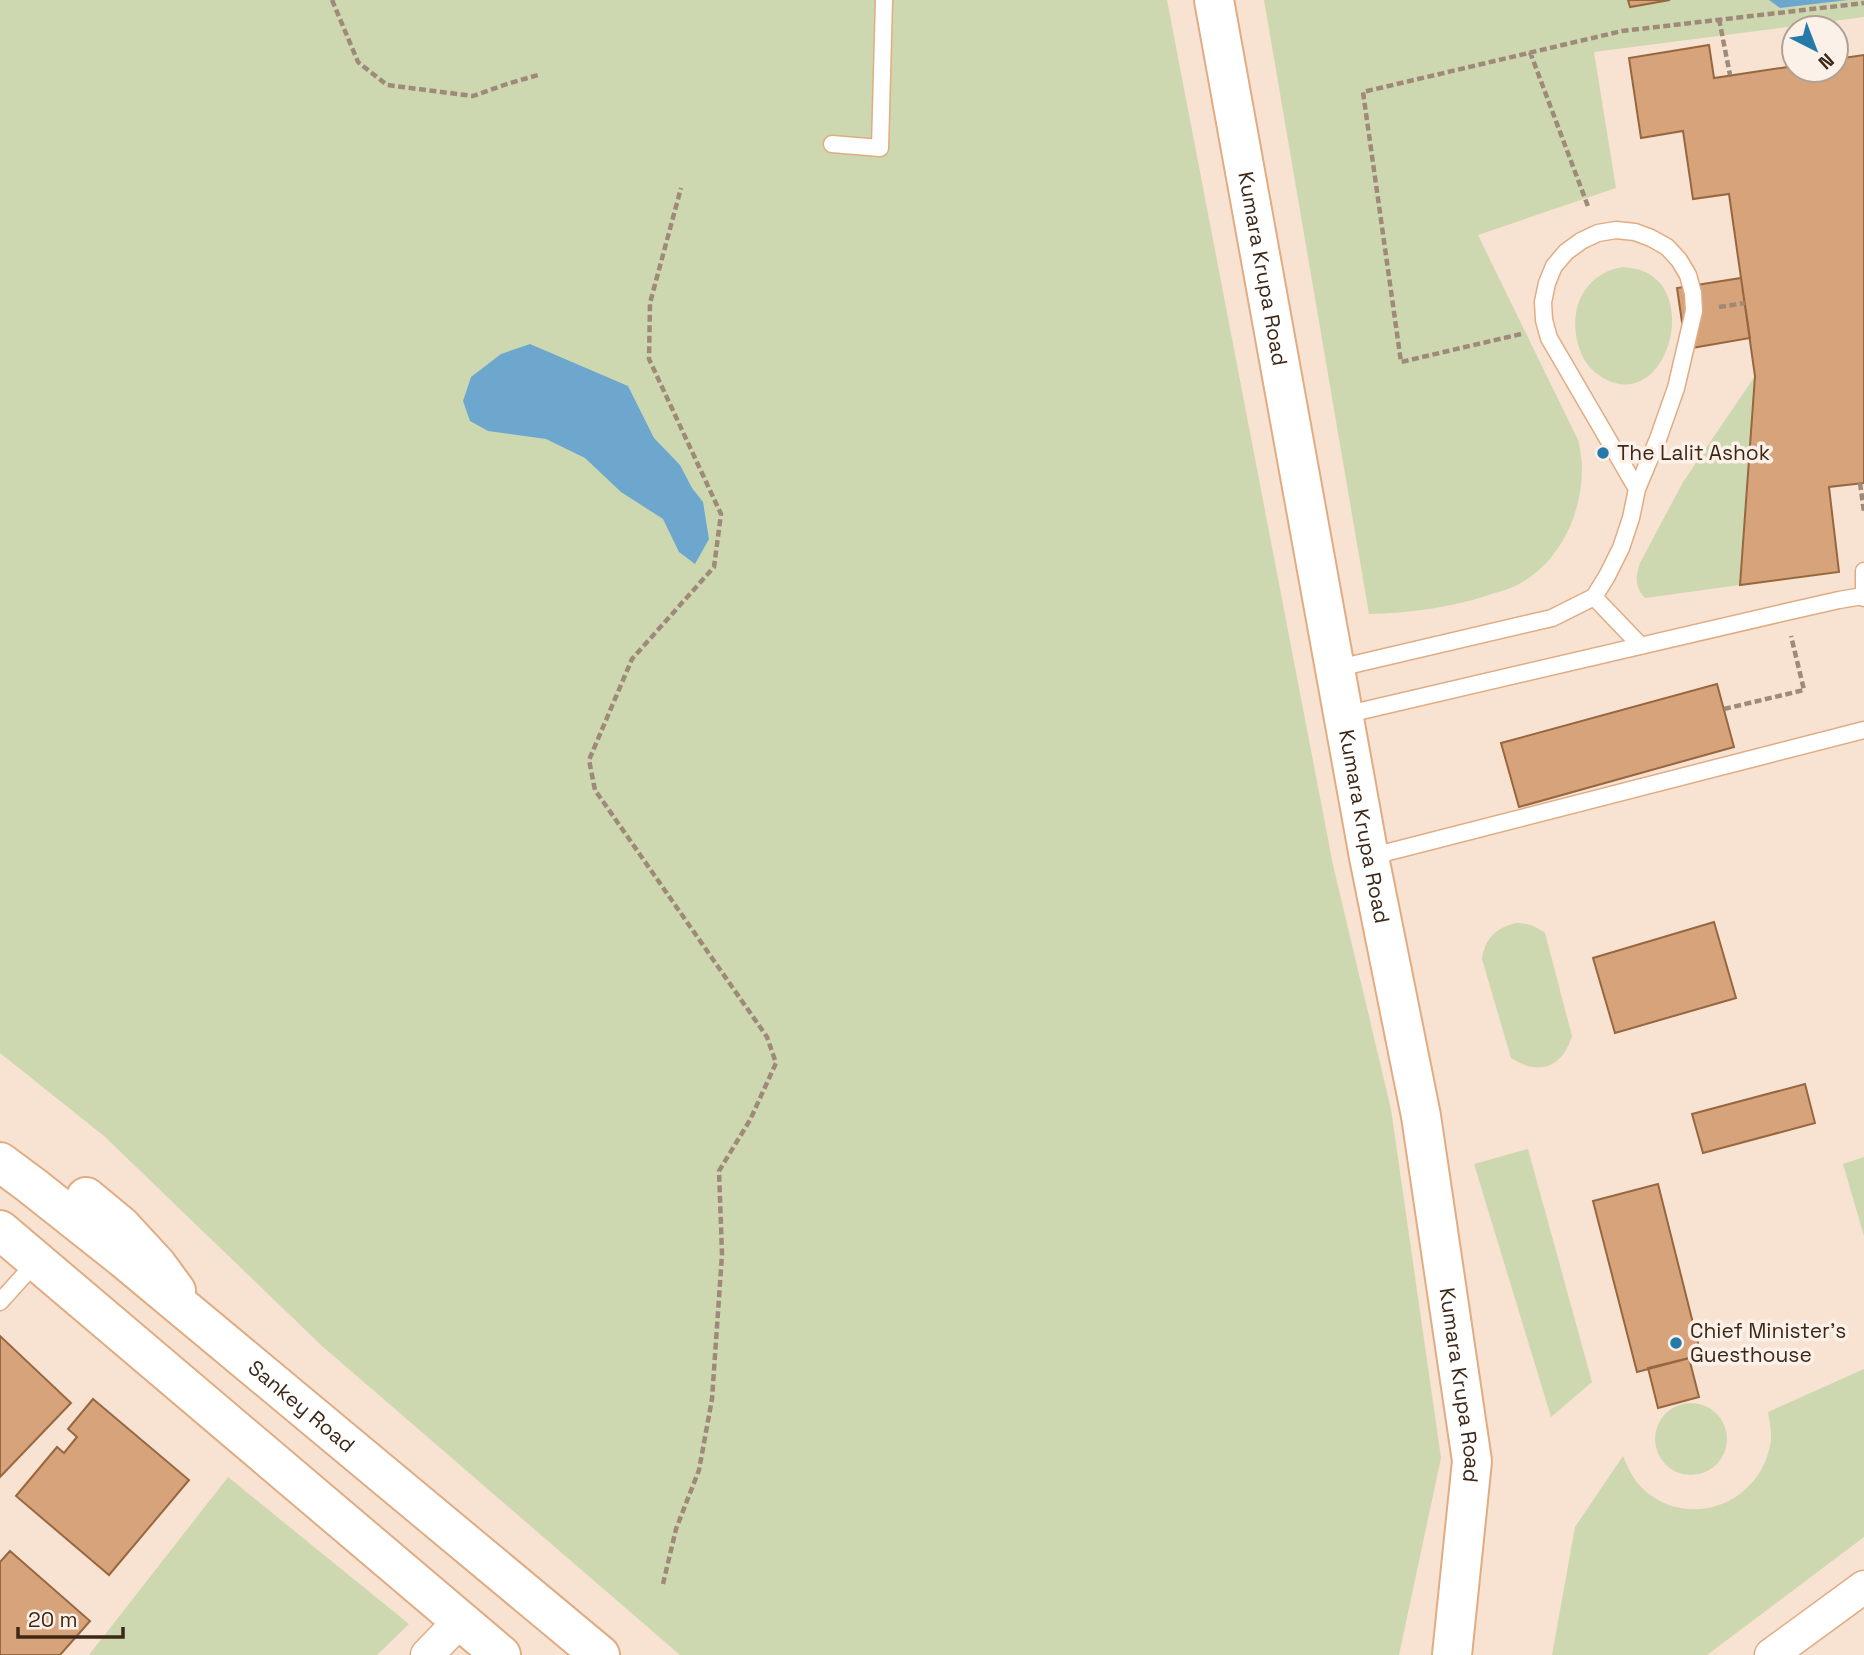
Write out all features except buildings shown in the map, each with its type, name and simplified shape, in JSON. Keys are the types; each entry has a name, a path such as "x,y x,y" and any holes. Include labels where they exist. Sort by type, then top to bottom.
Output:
{"street":[{"name":"Kumara Krupa Road","path":"1214,0 1342,715 1421,1116 1472,1461 1452,1655"},
{"name":"Sankey Road","path":"0,1162 198,1321 600,1655"},
{"path":"86,1197 121,1226 157,1265 198,1321"},
{"path":"0,1230 501,1655"},
{"path":"1427,1655 1459,1575"},
{"path":"1771,1655 1864,1587"},
{"path":"427,1655 460,1621"}],"lane":[{"path":"832,144 880,148 884,0"},
{"path":"1334,669 1552,618 1594,597 1621,548 1637,489 1676,388 1694,311 1688,275 1667,247 1634,232 1616,230 1598,233 1566,252 1554,266 1546,283 1542,302 1549,338 1637,489"},
{"path":"1342,715 1839,600 1864,597 1864,571"},
{"path":"1594,597 1641,646"},
{"path":"1369,857 1864,730"},
{"path":"0,1302 36,1262"}],"path":[{"path":"332,0 358,62 387,85 473,96 538,75"},
{"path":"1546,328 1401,362 1363,92 1622,31 1864,3"},
{"path":"1719,19 1730,75"},
{"path":"1531,52 1598,233"},
{"path":"663,1584 676,1529 699,1470 712,1399 722,1254 719,1171 750,1120 776,1063 767,1037 595,790 589,760 632,659 714,567 721,514 649,359 650,303 681,188"},
{"path":"1860,483 1864,512"},
{"path":"1724,709 1804,690 1786,612"}],"green space":[{"path":"0,0 1167,0 1333,865 1391,1109 1441,1458 1399,1655 680,1655 322,1346 104,1136 0,1053"},
{"path":"1264,0 1864,0 1864,17 1850,19 1850,14 1780,14 1780,28 1594,52 1616,188 1478,235 1579,442 1581,485 1573,518 1558,548 1547,562 1513,587 1442,607 1369,614"},
{"path":"1623,267 1646,272 1663,288 1671,306 1672,327 1667,348 1658,366 1644,379 1627,384 1607,380 1595,372 1581,353 1575,325 1576,311 1587,288 1596,278 1608,271"},
{"path":"1755,376 1740,585 1645,598 1637,582 1640,563 1683,482"},
{"path":"1516,923 1531,925 1545,933 1572,1036 1562,1055 1548,1066 1531,1067 1511,1058 1482,959 1492,935"},
{"path":"1528,1149 1592,1382 1551,1417 1474,1164"},
{"path":"1864,1157 1864,1236 1843,1164"},
{"path":"1864,1369 1864,1537 1707,1655 1552,1655 1575,1527 1623,1456 1639,1485 1660,1501 1678,1508 1717,1506 1734,1498 1749,1485 1761,1469 1771,1440 1768,1412"},
{"path":"1698,1403 1717,1413 1725,1425 1725,1453 1717,1465 1705,1473 1684,1475 1665,1465 1657,1453 1655,1432 1665,1413 1677,1405"},
{"path":"228,1477 409,1624 377,1655 89,1655"}],"water":[{"path":"1769,0 1848,0 1780,8"},
{"path":"530,344 628,386 654,438 680,465 703,502 709,539 695,564 679,552 663,519 621,492 585,458 546,439 488,431 470,421 463,401 471,377 501,354"}],"place":[{"name":"The Lalit Ashok","path":"1603,453"},
{"name":"Chief Minister's Guesthouse","path":"1676,1343"}]}
